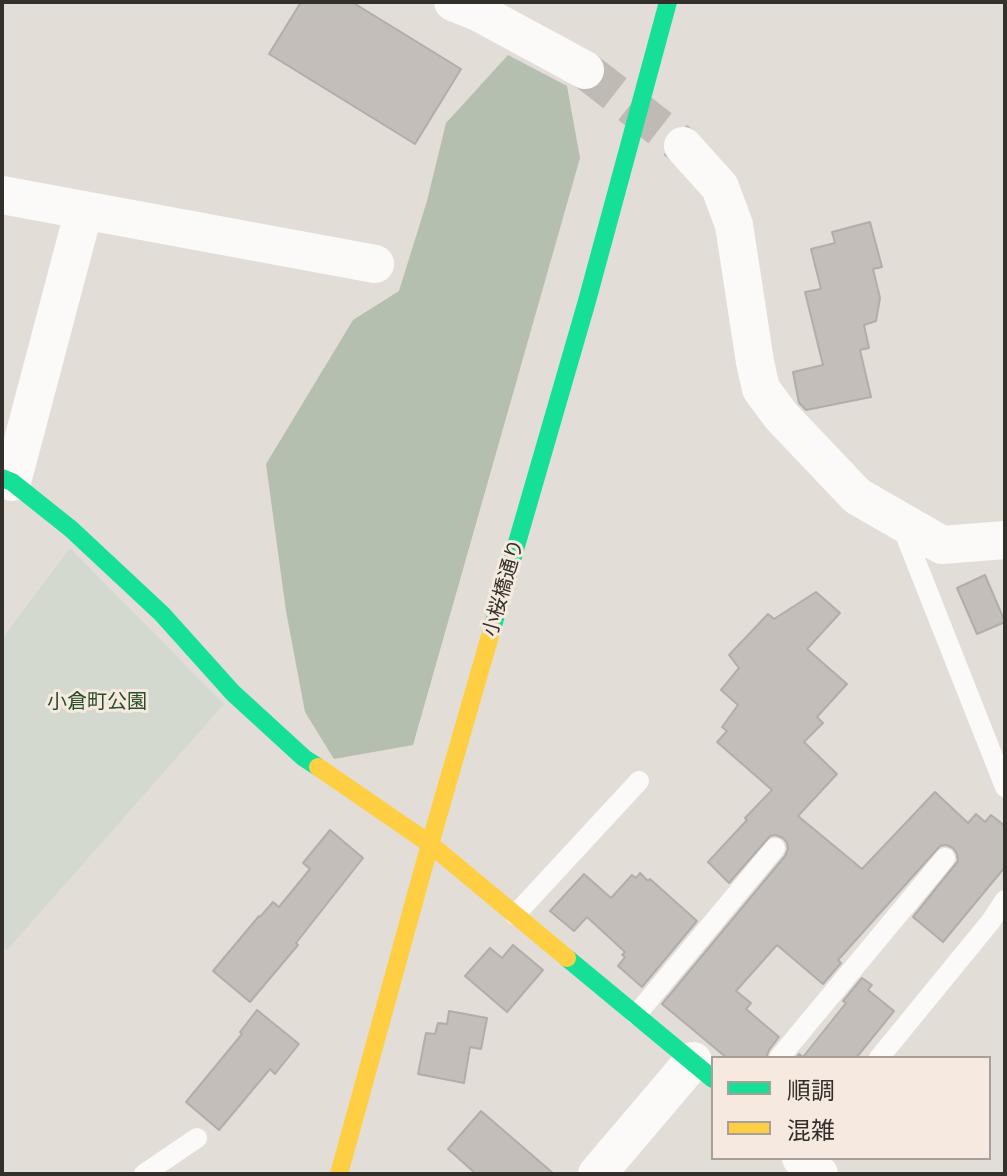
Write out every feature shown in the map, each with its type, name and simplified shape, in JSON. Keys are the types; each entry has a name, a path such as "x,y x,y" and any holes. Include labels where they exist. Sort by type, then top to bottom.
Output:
{"street":[{"path":"453,2 478,12 585,70"},
{"name":"小桜橋通り","path":"339,1174 430,844 587,301 668,2"},
{"path":"683,146 720,187 734,225 761,389 781,416 857,496 942,545 1005,540"},
{"path":"2,195 375,264"},
{"path":"84,210 7,480 71,529 162,614 233,693 304,758 430,844 703,1070 597,1174"},
{"path":"803,1160 820,1174"}],"lane":[{"path":"899,520 1005,787"},
{"path":"515,915 639,781"},
{"path":"636,1015 775,848"},
{"path":"781,1056 945,858"},
{"path":"881,1056 1005,900"},
{"path":"144,1174 197,1138"}],"green space":[{"path":"508,55 567,86 580,158 413,745 334,759 305,712 286,611 266,464 353,320 399,291 427,201 446,123"},
{"name":"小倉町公園","path":"70,548 224,704 7,950 2,946 2,639"}],"building":[{"path":"301,2 352,2 461,69 415,144 269,54"},
{"path":"870,222 882,267 873,269 880,298 876,321 864,325 869,348 860,350 871,397 806,410 799,403 793,372 823,365 805,292 821,289 811,249 835,243 832,232"},
{"path":"985,575 1005,622 977,634 957,588"},
{"path":"816,592 840,613 807,649 847,684 817,717 823,723 804,742 837,774 798,816 862,869 935,792 968,823 976,814 985,822 991,815 1005,826 1005,867 943,942 913,917 958,861 953,848 940,846 838,960 841,963 823,984 777,945 736,991 751,1003 746,1009 779,1037 767,1056 725,1056 662,1004 788,849 783,838 770,836 729,883 708,862 772,790 717,742 727,731 722,727 738,705 721,690 739,668 729,655 768,614 774,619"},
{"path":"330,830 363,858 296,943 298,945 250,1002 213,971 273,902 279,907 310,869 303,863"},
{"path":"640,873 697,921 642,987 618,966 625,952 587,917 574,931 550,911 584,874 611,898 632,875 636,878"},
{"path":"513,945 543,970 507,1012 465,976 490,948 502,958"},
{"path":"862,978 872,985 868,990 894,1011 858,1056 804,1056 846,1003 843,1001"},
{"path":"257,1010 299,1044 275,1074 270,1069 219,1130 186,1102 242,1034 240,1032"},
{"path":"449,1011 487,1018 481,1049 470,1047 464,1083 418,1074 426,1033 435,1034 438,1023 447,1024"},
{"path":"481,1111 554,1174 476,1174 448,1149"}],"tunnel":[{"path":"585,70 683,146"}],"traffic: fast":[{"path":"492,629 587,301 668,2"},
{"path":"2,478 12,482 71,529 162,614 233,693 304,758 318,767"},
{"path":"567,958 711,1077"}],"traffic: slow":[{"path":"339,1174 492,629"},
{"path":"318,767 430,844 567,958"}]}
